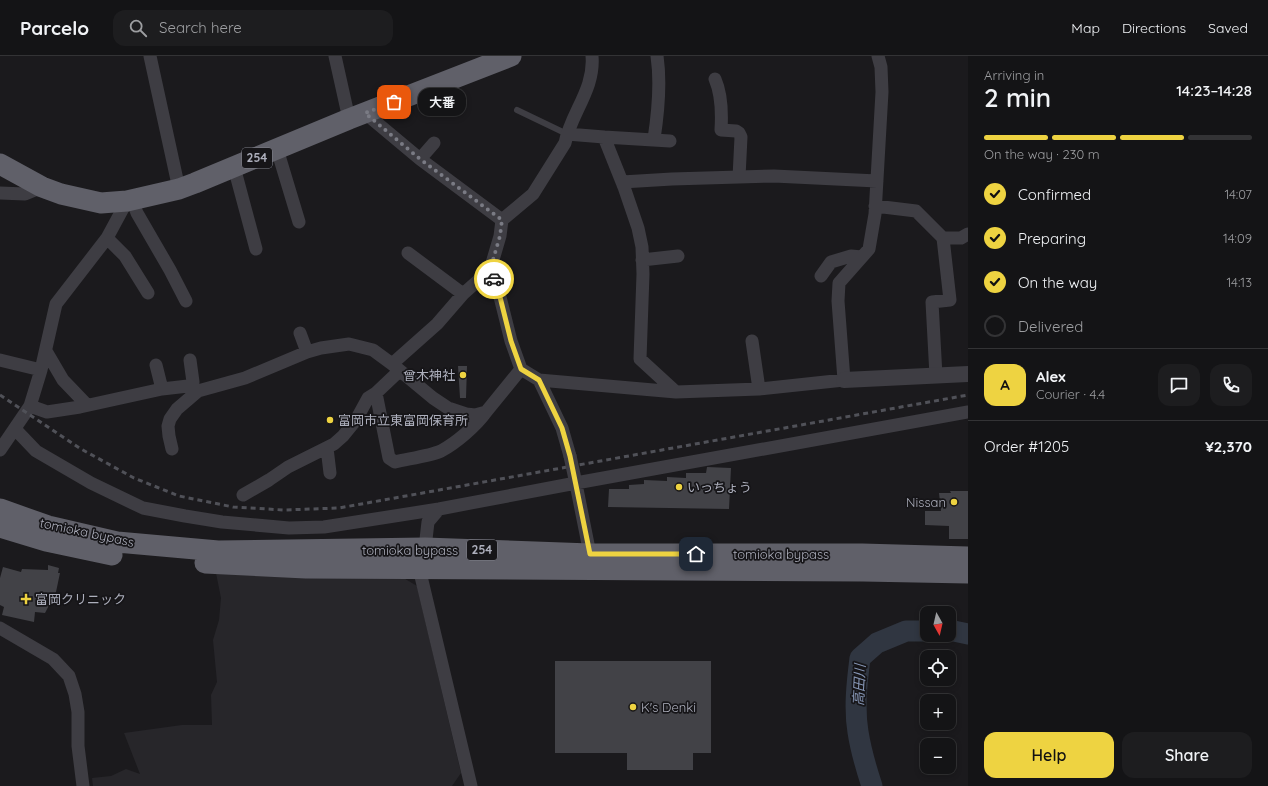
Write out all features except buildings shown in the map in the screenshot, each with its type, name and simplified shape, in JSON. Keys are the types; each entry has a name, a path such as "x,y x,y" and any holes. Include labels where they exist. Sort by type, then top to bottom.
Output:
{"highway":[{"name":"254","path":"0,164 42,187 61,194 101,203 129,201 179,189 357,116 511,56"},
{"name":"tomioka bypass","path":"0,509 48,526 117,542 218,551 422,558 592,570 968,573"},
{"name":"tomioka bypass","path":"0,527 46,541 111,555 218,565 306,568 422,558 590,554 862,554 968,557"}],"street":[{"path":"150,56 179,189"},
{"path":"335,56 357,116 420,159 502,220"},
{"path":"243,496 288,467 327,448 343,436 356,420 368,398 376,393 395,375 396,368 463,294 490,270 500,236 502,220 533,194 565,143 567,134 587,91 593,66 592,56"},
{"path":"654,139 659,68 657,56"},
{"path":"844,380 838,301 839,283 869,249 875,206 882,92 881,67 878,56"},
{"path":"715,79 718,88 722,116 721,130 736,131 740,133 739,177"},
{"path":"567,134 670,141"},
{"path":"604,137 638,228 642,247 643,274 640,359 676,392"},
{"path":"420,159 434,143"},
{"path":"277,149 299,222"},
{"path":"234,167 256,249"},
{"path":"622,182 774,176 877,181"},
{"path":"0,193 25,194 42,187"},
{"path":"0,450 30,406 46,351 56,304 107,238 129,201 138,213 186,301"},
{"path":"875,206 916,211 943,238 950,300 932,302 936,376"},
{"path":"943,238 960,238 968,234"},
{"path":"107,238 125,256 148,293"},
{"path":"408,253 463,294"},
{"path":"642,260 678,256"},
{"path":"821,276 831,262 851,256 862,257"},
{"path":"490,270 497,285 511,341 521,369 539,380 676,392 759,389 844,380 968,374"},
{"path":"300,332 307,352"},
{"path":"752,341 759,389"},
{"path":"30,406 48,412 162,389 188,386 195,389 246,378 307,352 321,348 349,344 373,350 433,398 448,408 466,414 475,415 486,412"},
{"path":"46,351 63,380 87,405"},
{"path":"0,360 41,370"},
{"path":"190,360 195,389"},
{"path":"156,365 162,389"},
{"path":"376,393 388,458 395,462 440,451 462,436 478,423 521,369"},
{"path":"539,380 562,428 570,456 590,554"},
{"path":"172,448 168,426 170,419 195,389"},
{"path":"15,429 36,451 91,483 143,508 222,522 289,528 324,527 439,509 575,481 968,412"},
{"path":"327,448 330,473"},
{"path":"439,509 428,522 422,558 470,786"},
{"path":"0,628 53,659 69,676 75,694 78,712 78,746 83,786"}],"lane":[{"path":"517,110 567,134"}],"shaded area":[{"path":"216,573 402,577 417,586 461,773 452,786 93,786 92,778 111,776 126,769 140,774 124,733 182,725 212,725 211,695 217,682 213,640 219,620 221,598"}],"waterway":[{"name":"高田川","path":"872,786 862,753 856,714 856,695 860,658 877,643 906,631 920,631"},
{"name":"高田川","path":"956,631 968,634"}],"railway":[{"path":"0,395 81,449 134,478 179,496 233,507 284,510 339,508 968,395"}],"way so far":[{"path":"394,102 365,113 420,159 502,220 500,236 490,270 494,279"}],"place":[{"name":"大番","path":"394,102"},
{"name":"曾木神社","path":"463,375"},
{"name":"富岡市立東富岡保育所","path":"330,420"},
{"name":"いっちょう","path":"679,487"},
{"name":"Nissan","path":"954,502"},
{"name":"富岡クリニック","path":"26,599"},
{"name":"K's Denki","path":"633,707"}],"route":[{"path":"494,279 497,285 511,341 521,369 539,380 562,428 570,456 590,554 696,554"}]}
